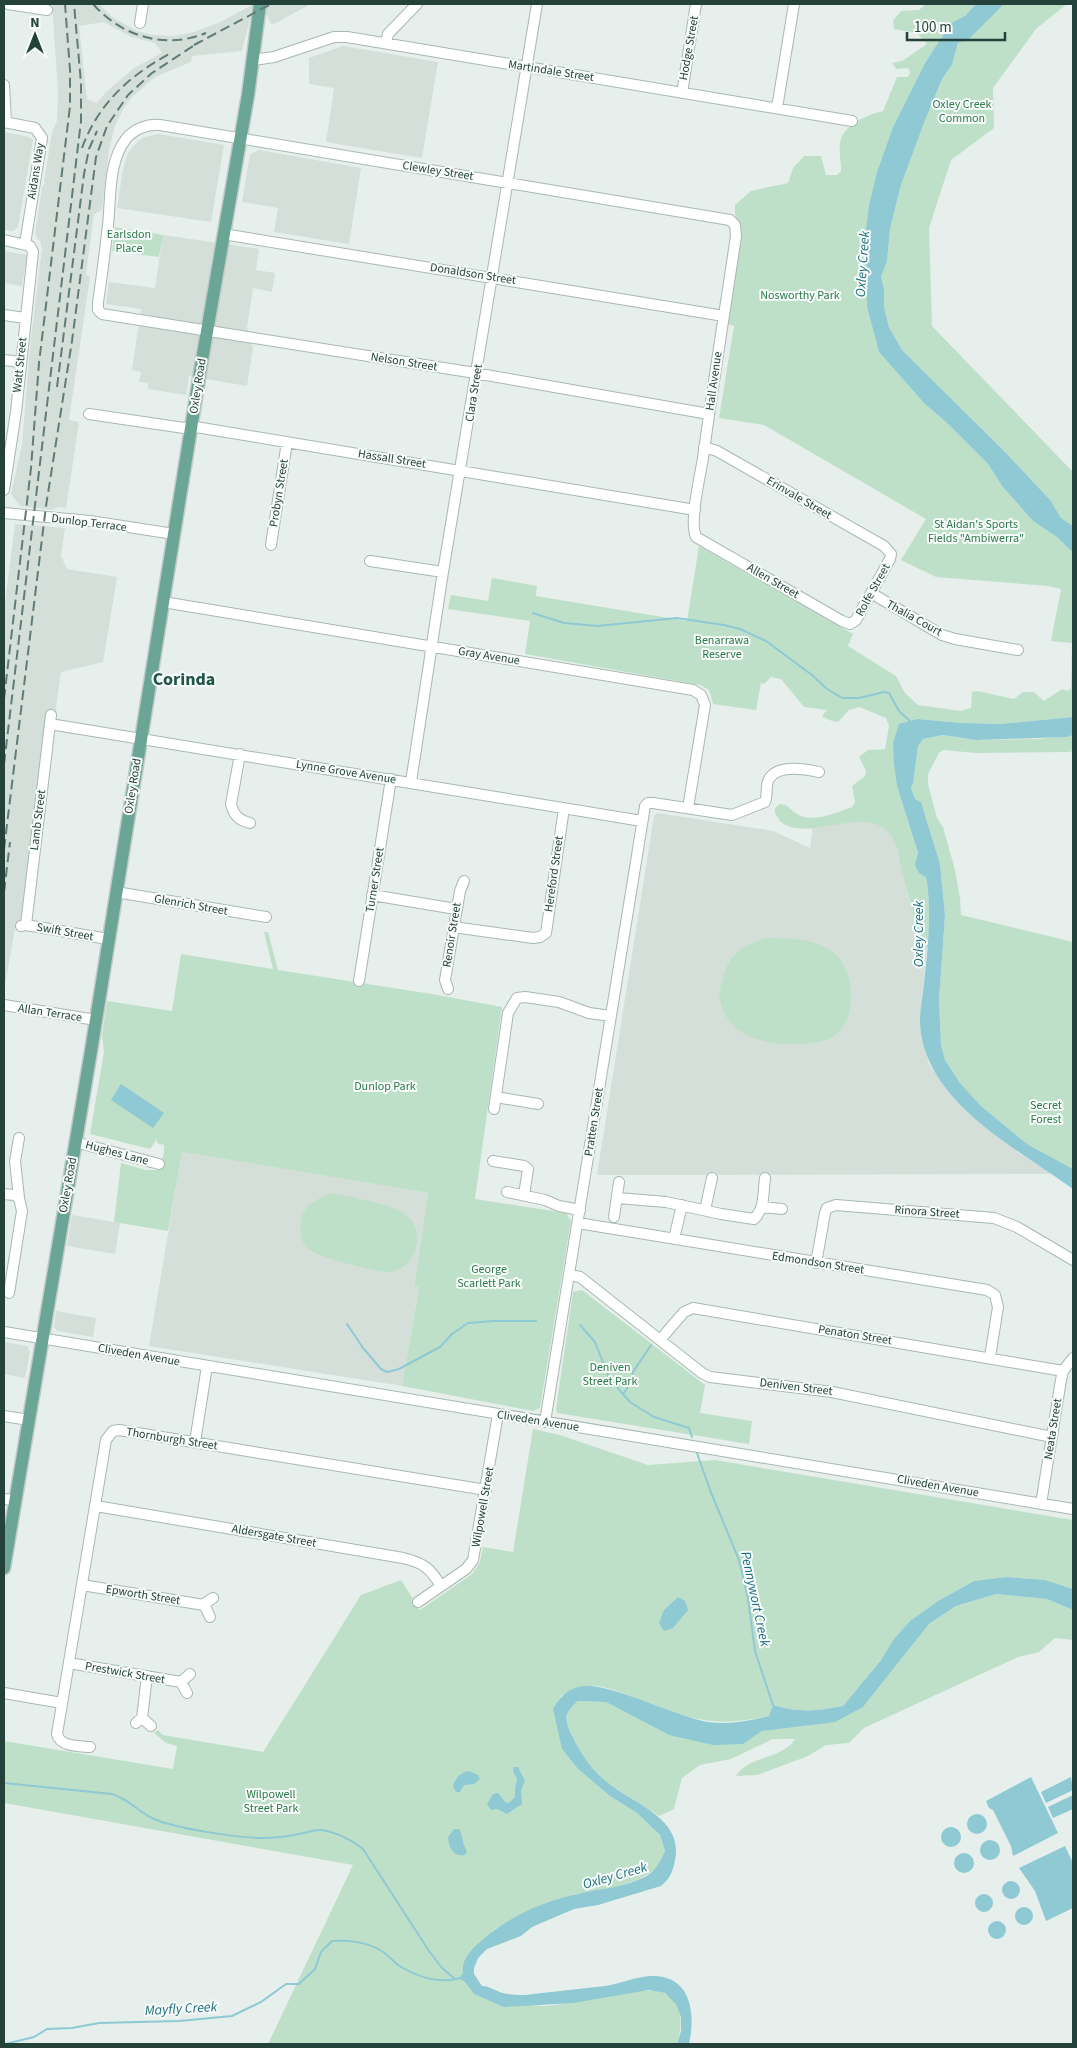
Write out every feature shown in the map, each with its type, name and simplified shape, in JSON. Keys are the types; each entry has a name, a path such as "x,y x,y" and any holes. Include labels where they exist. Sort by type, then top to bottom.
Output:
{"main road":[{"name":"Oxley Road","path":"4,1568 9,1499 28,1420 96,1020 140,738 253,60 260,4"}],"street":[{"path":"8,4 47,10"},
{"path":"140,23 143,4"},
{"path":"386,43 388,34 417,4"},
{"name":"Clara Street","path":"411,782 443,572 538,4"},
{"name":"Hodge Street","path":"682,92 696,4"},
{"path":"777,108 794,4"},
{"name":"Martindale Street","path":"253,60 274,57 334,37 347,37 852,121"},
{"path":"4,85 5,122"},
{"name":"Aidans Way","path":"5,122 35,128 42,138 25,244"},
{"name":"Clewley Street","path":"100,312 98,306 115,166 120,149 126,139 140,128 152,125 509,182 730,220 735,225"},
{"name":"Hall Avenue","path":"696,537 693,530 695,510 736,236 735,225"},
{"name":"Donaldson Street","path":"223,234 724,316"},
{"path":"4,240 25,244"},
{"name":"Watt Street","path":"4,490 6,459 21,362 33,252 31,247 25,244"},
{"name":"Nelson Street","path":"100,312 104,315 477,374 709,414"},
{"path":"4,315 25,318"},
{"path":"4,360 21,362"},
{"name":"Hassall Street","path":"90,414 287,442 695,510"},
{"name":"Probyn Street","path":"271,545 287,442"},
{"name":"Erinvale Street","path":"704,447 717,450 884,546 891,554"},
{"name":"Dunlop Terrace","path":"4,513 90,521 174,534"},
{"name":"Allen Street","path":"696,537 850,624"},
{"name":"Rolfe Street","path":"850,624 856,620 891,554"},
{"path":"370,561 443,572"},
{"name":"Thalia Court","path":"871,593 954,639 1018,650"},
{"name":"Gray Avenue","path":"163,602 693,690 701,695 705,705 688,808"},
{"name":"Lynne Grove Avenue","path":"50,720 140,738 642,822"},
{"name":"Lamb Street","path":"24,926 50,720"},
{"path":"240,754 231,804 233,812 239,820 250,823"},
{"path":"688,808 732,815 765,802 767,784 774,774 782,770 797,769 819,772"},
{"name":"Turner Street","path":"359,980 391,779"},
{"name":"Pratten Street","path":"545,1422 645,806 648,803 688,808"},
{"name":"Hereford Street","path":"453,927 533,938 540,937 546,933 564,808"},
{"name":"Renoir Street","path":"448,989 445,980 456,909 464,881"},
{"name":"Glenrich Street","path":"116,892 266,918"},
{"path":"372,895 456,909"},
{"name":"Swift Street","path":"24,926 108,939"},
{"path":"494,1109 508,1013 517,998 525,997 559,1002 589,1013 611,1016"},
{"name":"Allan Terrace","path":"4,1005 96,1020"},
{"path":"496,1097 538,1104"},
{"path":"10,1293 22,1211 15,1161 19,1138"},
{"name":"Hughes Lane","path":"75,1142 158,1164"},
{"path":"493,1161 524,1166 528,1169 524,1195"},
{"path":"705,1210 712,1178"},
{"path":"618,1198 654,1200 754,1219 762,1207 765,1178"},
{"path":"614,1217 619,1182"},
{"path":"507,1192 546,1200 559,1206 580,1210"},
{"path":"4,1194 19,1198"},
{"path":"674,1239 682,1205"},
{"name":"Rinora Street","path":"816,1263 825,1213 828,1208 836,1205 994,1218 1016,1227 1073,1260"},
{"path":"762,1207 782,1209"},
{"name":"Edmondson Street","path":"578,1223 987,1290 995,1295 998,1307 990,1357"},
{"name":"Deniven Street","path":"570,1275 580,1277 702,1373 710,1377 842,1393 1052,1437"},
{"name":"Penaton Street","path":"660,1340 684,1312 694,1308 990,1357 1063,1371"},
{"name":"Cliveden Avenue","path":"4,1332 1073,1509"},
{"name":"Neata Street","path":"1041,1504 1063,1371 1073,1358"},
{"path":"196,1442 207,1366"},
{"name":"Wilpowell Street","path":"418,1602 466,1569 473,1560 498,1414"},
{"path":"4,1416 28,1420"},
{"name":"Thornburgh Street","path":"90,1747 63,1743 58,1739 57,1734 106,1440 113,1431 119,1430 196,1442 486,1490"},
{"name":"Aldersgate Street","path":"96,1506 403,1558 419,1562 431,1571 441,1586"},
{"name":"Epworth Street","path":"82,1585 208,1601 210,1617"},
{"name":"Prestwick Street","path":"69,1663 182,1682"},
{"name":"Prestwick Street","path":"182,1682 190,1674"},
{"path":"147,1676 139,1720 151,1726"},
{"name":"Prestwick Street","path":"182,1682 187,1693"},
{"path":"4,1694 62,1703"}],"shaded area":[{"path":"52,4 99,4 112,17 137,31 153,35 174,36 194,32 218,23 252,5 253,7 242,51 192,56 191,62 155,77 132,97 123,109 114,129 109,150 102,210 94,214 86,274 90,277 69,420 79,422 66,508 58,507 52,510 20,506 11,494 22,445 30,347 42,248 35,234 52,132 57,121 58,91","holes":["104,22 131,37 155,43 162,53 134,68 106,92 97,103 87,99 79,26"]},
{"path":"265,4 311,4 272,25 264,10"},
{"path":"343,46 438,62 422,158 326,142 334,88 309,84 309,58"},
{"path":"4,132 29,137 33,140 18,227 13,231 4,230"},
{"path":"159,134 224,145 211,222 117,208 123,169 128,153 144,137"},
{"path":"259,150 361,168 349,244 274,232 278,208 242,202 250,154"},
{"path":"163,235 259,249 256,270 275,273 272,292 253,288 247,327 253,348 247,386 189,376 186,395 148,389 148,383 139,382 141,372 132,370 141,309 106,304 109,282 155,288"},
{"path":"4,251 27,255 22,286 4,283"},
{"path":"15,524 65,528 61,556 67,569 117,577 103,662 61,672 56,707 57,715 46,713 23,915 15,929 4,990 4,610"},
{"path":"904,808 930,914 920,1021 929,1064 945,1087 974,1117 1019,1153 1053,1174 597,1175 654,816 657,813 773,831 810,848 813,824"},
{"path":"182,1152 428,1193 414,1285 419,1286 402,1386 149,1346"},
{"path":"72,1215 120,1223 115,1254 67,1246"},
{"path":"56,1311 96,1318 93,1337 57,1331 54,1327"},
{"path":"4,1342 27,1346 30,1352 25,1378 4,1374"}],"green space":[{"path":"926,4 976,4 965,16 951,23 925,63 893,127 877,172 869,205 865,236 867,307 879,352 924,403 988,464 1002,486 1033,521 1057,537 1073,553 1073,717 1001,724 918,719 897,786 918,854 919,873 926,876 930,914 928,947 915,948 916,939 911,903 898,850 895,842 885,829 872,823 857,822 824,827 793,828 781,822 775,813 775,808 780,804 787,806 803,817 810,818 825,816 852,807 855,802 852,786 865,776 866,771 859,757 868,750 885,749 889,726 886,718 859,707 849,710 838,722 829,720 822,716 827,710 804,707 781,679 771,677 764,684 761,683 756,710 713,704 709,690 700,685 525,654 530,621 448,609 451,595 488,601 492,578 537,586 536,596 687,621 699,546 853,634 848,646 896,676 905,693 918,705 961,711 971,708 972,692 977,691 1014,699 1023,692 1034,692 1044,701 1062,689 1067,691 1071,689 1072,643 1051,641 1061,589 1048,586 936,577 901,560 926,519 764,425 719,418 734,326 727,324 742,234 735,215 735,205 751,191 788,183 793,168 804,156 821,156 826,175 837,175 841,171 840,146 844,134 859,120 883,111 897,77 908,77 910,72 908,68 896,69 892,63 902,61 927,44 917,33 894,29 893,21 901,11 919,10"},
{"name":"Oxley Creek Common","path":"1004,4 1067,4 1036,29 993,88 994,128 951,160 929,228 932,326 1073,472 1073,526 1061,518 1051,501 1007,454 902,350 889,327 884,307 884,289 881,277 887,261 890,229 901,185 924,123 942,79 952,65 958,43 968,39"},
{"name":"Earlsdon Place","path":"115,227 163,235 159,257 112,251"},
{"name":"Secret Forest","path":"943,735 976,740 1039,739 1073,735 1073,751 1069,752 976,753 943,750 939,753 928,774 928,784 937,818 943,827 955,870 961,915 1073,942 1073,1169 1027,1144 981,1106 960,1083 945,1060 941,1045 939,1000 945,915 940,864 921,802 915,799 911,788 918,746 923,739"},
{"name":"Dunlop Park","path":"264,932 268,932 278,970 502,1007 475,1199 566,1213 571,1221 540,1408 533,1411 402,1386 419,1287 414,1286 428,1193 182,1152 168,1231 114,1222 121,1163 146,1170 159,1170 164,1153 164,1145 157,1143 157,1139 150,1149 90,1134 104,1052 102,1035 107,1001 172,1011 181,954 273,969"},
{"path":"768,938 812,942 827,948 842,962 847,973 851,1000 849,1014 837,1034 826,1040 812,1043 779,1044 748,1036 735,1027 725,1015 719,994 727,966 735,954 753,943"},
{"path":"332,1193 381,1204 405,1214 413,1222 417,1232 417,1243 414,1253 408,1262 400,1269 390,1272 378,1271 327,1258 309,1249 304,1244 301,1236 300,1228 304,1211 312,1203"},
{"name":"Deniven Street Park","path":"582,1290 705,1385 700,1413 752,1421 749,1444 557,1413 556,1409 573,1292"},
{"name":"Wilpowell Street Park","path":"533,1429 560,1435 648,1465 715,1460 1073,1520 1073,1589 1045,1580 1006,1577 974,1581 938,1601 910,1621 893,1640 881,1660 843,1706 808,1710 773,1705 769,1716 720,1722 684,1716 598,1686 587,1687 561,1696 562,1749 578,1769 610,1796 637,1813 660,1835 665,1851 656,1869 638,1880 612,1888 577,1894 549,1902 493,1930 465,1982 474,1994 542,2006 640,1991 664,1993 676,2002 679,2009 681,2023 677,2044 268,2044 353,1865 4,1803 4,1741 173,1769 177,1746 166,1743 154,1733 158,1730 163,1735 263,1752 361,1595 401,1580 420,1610 472,1574 480,1562 483,1547 513,1552"},
{"path":"996,1594 1047,1599 1073,1610 1073,1640 1055,1638 1039,1652 1018,1657 864,1728 849,1743 826,1745 808,1756 757,1775 736,1776 748,1764 782,1751 795,1739 773,1739 731,1759 700,1765 682,1778 674,1809 659,1816 608,1783 584,1760 566,1721 568,1710 578,1701 606,1702 669,1735 743,1744 762,1731 863,1707 929,1624 956,1606"}],"water":[{"name":"Oxley Creek","path":"976,4 1004,4 968,40 958,43 952,65 942,79 924,123 901,185 890,229 887,261 881,277 884,289 884,307 889,327 902,350 1007,454 1051,501 1061,518 1073,526 1073,553 1057,537 1033,521 1002,486 988,464 924,403 879,352 867,307 865,236 869,205 877,172 893,127 925,63 951,23 965,16"},
{"name":"Oxley Creek","path":"1073,717 1073,735 1066,737 976,740 943,735 923,739 918,746 911,788 915,799 921,802 940,864 945,915 939,1000 941,1045 945,1060 960,1083 981,1106 1027,1144 1073,1169 1073,1189 976,1120 955,1099 937,1075 925,1050 920,1012 928,943 928,890 926,877 919,873 915,865 918,853 897,786 893,743 899,724 918,719 1001,724"},
{"path":"121,1084 164,1113 153,1128 111,1100"},
{"name":"Oxley Creek","path":"1006,1577 1045,1580 1073,1589 1073,1610 1047,1599 996,1594 956,1606 929,1624 863,1707 835,1722 762,1731 743,1744 713,1745 669,1735 606,1702 578,1701 567,1713 568,1726 591,1767 617,1790 654,1813 672,1833 676,1845 672,1871 667,1881 661,1886 598,1905 574,1909 532,1927 521,1936 487,1949 478,1958 474,1974 482,1986 514,1995 605,1986 650,1976 664,1977 674,1981 682,1988 691,2008 692,2020 689,2044 677,2044 681,2031 681,2017 676,2004 665,1993 649,1990 573,2003 504,2007 474,1994 465,1982 459,1978 463,1973 465,1960 470,1952 501,1925 552,1901 631,1883 643,1878 655,1869 665,1851 660,1835 637,1813 610,1796 578,1769 562,1749 553,1709 560,1698 566,1693 578,1687 591,1686 606,1689 694,1719 716,1723 739,1722 769,1716 773,1705 808,1710 843,1706 881,1660 893,1640 910,1621 938,1601 974,1581"},
{"path":"678,1597 685,1601 688,1610 673,1628 664,1631 659,1623 664,1610"},
{"path":"514,1767 518,1767 525,1781 521,1790 522,1804 507,1814 497,1809 491,1810 487,1804 493,1794 498,1793 505,1802 509,1803 515,1797 517,1779 513,1771"},
{"path":"469,1771 478,1775 480,1779 474,1784 464,1785 460,1792 456,1792 453,1786 456,1780 461,1774"},
{"path":"1031,1777 1058,1833 1013,1856 1011,1846 993,1810 989,1808 986,1801"},
{"path":"1071,1777 1073,1790 1046,1803 1041,1792"},
{"path":"1073,1795 1073,1809 1053,1818 1048,1807"},
{"path":"977,1814 984,1817 987,1824 984,1831 977,1834 970,1831 967,1824 970,1817"},
{"path":"951,1827 958,1830 961,1837 958,1844 951,1847 944,1844 941,1837 944,1830"},
{"path":"454,1829 459,1829 460,1831 467,1851 465,1855 457,1855 449,1845 448,1837"},
{"path":"990,1840 997,1843 1000,1850 997,1857 990,1860 983,1857 980,1850 983,1843"},
{"path":"1065,1846 1073,1863 1073,1908 1046,1921 1035,1891 1019,1868"},
{"path":"964,1853 971,1856 974,1863 971,1870 964,1873 957,1870 954,1863 957,1856"},
{"path":"1007,1881 1015,1881 1020,1886 1018,1897 1007,1899 1002,1894 1002,1886"},
{"path":"980,1894 988,1894 993,1899 991,1910 980,1912 975,1907 975,1899"},
{"path":"1020,1907 1028,1907 1033,1912 1031,1923 1020,1925 1015,1920 1015,1912"},
{"path":"993,1921 1001,1921 1006,1926 1004,1937 993,1939 988,1934 988,1926"}],"waterway":[{"path":"533,613 564,623 598,626 677,618 740,629 766,641 812,675 827,689 842,698 859,698 884,692 889,693 899,711 910,721"},
{"name":"Pennywort Creek","path":"347,1324 363,1348 381,1369 387,1372 399,1369 440,1347 452,1334 468,1323 536,1321"},
{"name":"Pennywort Creek","path":"580,1325 595,1342 609,1378 630,1402 654,1417 689,1428 692,1437"},
{"path":"623,1394 630,1384 633,1372 651,1345"},
{"name":"Pennywort Creek","path":"697,1453 739,1560 748,1598 755,1651 773,1705"},
{"path":"4,1783 112,1794 154,1819 206,1832 265,1838 289,1836 319,1830 344,1837 363,1849 429,1951 442,1968 455,1979"},
{"name":"Mayfly Creek","path":"5,2044 34,2037 47,2029 72,2028 99,2023 179,2021 232,2016 261,2002 286,1984 299,1984 315,1969 321,1952 332,1941 357,1942 375,1947 398,1965 420,1976 436,1980 461,1978"}],"railway":[{"path":"4,699 31,468 39,363 70,106 70,70 65,4"},
{"path":"4,764 81,121 81,83 74,4"},
{"path":"93,4 117,24 130,32 145,37 175,40 191,38 206,33"},
{"path":"194,45 271,4"},
{"path":"4,849 46,506 72,341 96,157 107,126 128,95 152,73 199,42"},
{"path":"82,148 97,118 117,93 141,72 169,54"},
{"path":"57,387 84,174 89,149 97,131"},
{"path":"4,892 10,842"}],"district":[{"name":"Corinda","path":"184,679"}],"park label":[{"name":"Nosworthy Park","path":"800,295"},
{"name":"St Aidan's Sports Fields \"Ambiwerra\"","path":"976,531"},
{"name":"Benarrawa Reserve","path":"722,647"},
{"name":"George Scarlett Park","path":"489,1276"}]}
